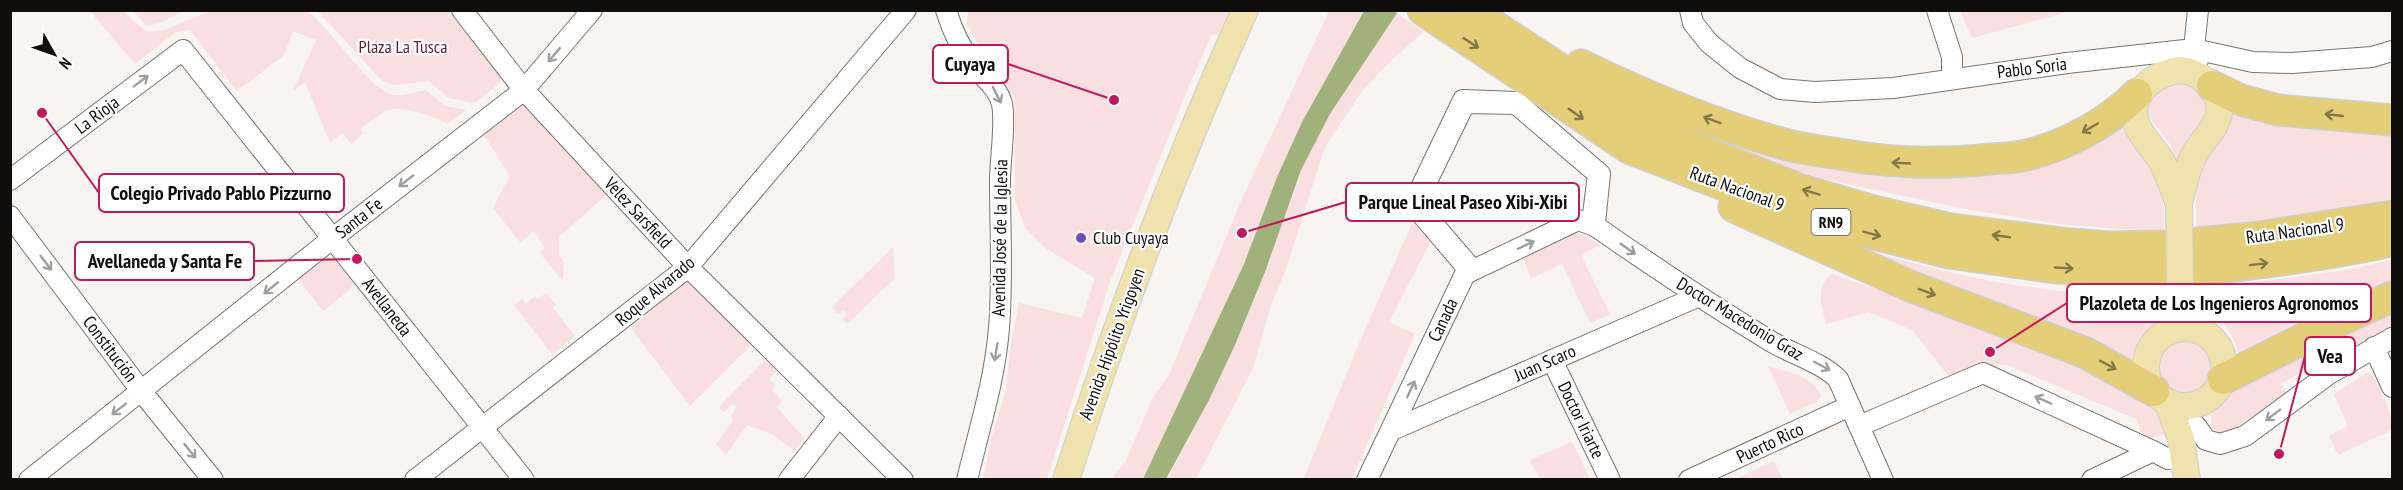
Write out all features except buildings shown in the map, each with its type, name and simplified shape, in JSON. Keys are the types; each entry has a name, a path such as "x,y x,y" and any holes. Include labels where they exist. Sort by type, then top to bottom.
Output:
{"highway":[{"name":"Ruta Nacional 9","path":"1422,10 1695,148 1802,190 1874,211 1951,229 2109,247 2169,270"},
{"name":"RN9","path":"1470,10 1536,68"},
{"path":"1536,68 1576,63 1649,97 1790,146 1881,161 1926,164 2026,155 2060,144 2093,128 2128,103 2146,86"},
{"name":"Ruta Nacional 9","path":"1536,68 1629,148 1755,197 1854,229 1922,247 2027,265 2169,270"},
{"path":"2207,82 2241,100 2278,110 2392,120"},
{"path":"1629,148 1689,184 1749,214 1910,286 2086,353 2161,397"},
{"name":"Ruta Nacional 9","path":"2392,216 2259,237 2199,257 2308,257 2392,241"},
{"path":"2223,379 2392,297"}],"main road":[{"name":"Avenida Hipólito Yrigoyen","path":"1066,480 1089,408 1146,251 1195,126 1245,10"},
{"path":"2164,334 2169,270 2179,204 2194,153 2213,128 2220,111 2219,100 2207,82 2190,70 2179,70 2146,86 2134,109 2138,127 2169,175 2179,204"},
{"path":"2169,270 2193,316 2218,345 2225,367 2223,379 2198,415 2194,455 2197,480"},
{"path":"2187,480 2184,452 2161,397 2146,371 2146,360 2150,350 2164,334 2175,329 2199,330 2210,336"},
{"path":"2161,397 2189,406 2198,415"}],"street":[{"name":"Velez Sarsfield","path":"462,10 524,90 688,267 903,480"},
{"name":"Santa Fe","path":"29,480 333,238 524,90 592,10"},
{"name":"Roque Alvarado","path":"415,480 688,267 906,10"},
{"name":"Avenida José de la Iglesia","path":"946,10 963,49 975,67 997,91 1002,104 1000,181 1002,270 999,329 991,382 967,480"},
{"path":"1937,10 1952,57 1952,79"},
{"path":"2198,10 2194,49 2207,82"},
{"name":"Pablo Soria","path":"1692,17 1709,43 1740,68 1780,89 1815,92 1893,88 2194,49 2253,62 2292,63 2372,57 2392,51"},
{"path":"2146,86 2179,57 2194,49"},
{"name":"La Rioja","path":"10,180 183,50"},
{"name":"Avellaneda","path":"183,50 524,480"},
{"path":"1463,100 1516,102 1600,174 1595,223 1592,223 1598,174 1516,104 1465,103 1416,204 1470,267 1468,268 1413,204 1463,100"},
{"name":"Constitución","path":"10,216 142,392 213,480"},
{"name":"Doctor Macedonio Graz","path":"1578,220 1595,226 1697,297 1779,347 1827,368 1838,378 1883,480"},
{"name":"Canada","path":"1367,480 1465,274 1578,220"},
{"name":"Juan Scaro","path":"1392,430 1697,297"},
{"path":"2198,415 2206,440 2220,444 2246,436 2329,374 2392,339"},
{"path":"2374,347 2392,387"},
{"name":"Doctor Iriarte","path":"1552,360 1610,480"},
{"path":"1860,426 1983,373 2168,459 2184,452"},
{"name":"Puerto Rico","path":"1689,480 1850,406"},
{"path":"789,480 838,416"},
{"path":"2092,480 2153,451"}],"green space":[{"path":"90,11 124,11 148,32 164,30 211,11 308,11 363,72 385,91 398,95 426,90 445,106 466,110 448,124 409,110 388,110 360,129 363,133 352,144 342,133 330,143 305,82 293,91 316,40 293,31 284,55 237,91 190,30 176,32 135,64"},
{"path":"133,11 184,11 162,22 147,26"},
{"name":"Plaza La Tusca","path":"318,11 448,11 501,77 500,83 474,103 449,98 429,81 394,85 382,81"},
{"name":"Club Cuyaya","path":"968,11 1229,11 1218,36 1212,34 1189,86 1111,279 1047,479 983,479 992,436 1006,390 1011,342 1019,303 1082,318 1095,278 1045,248 1025,228 1015,200 1015,99 972,33 967,23"},
{"path":"1329,11 1364,11 1302,122 1277,177 1244,264 1143,479 1110,480 1125,463 1153,397 1168,377 1241,201"},
{"path":"1960,11 2071,11 1972,38"},
{"path":"1397,13 1423,32 1363,90 1325,147 1285,272 1271,305 1253,368 1196,479 1167,480 1235,345 1265,272 1300,170 1330,114"},
{"path":"2175,79 2198,89 2205,100 2207,113 2179,174 2172,148 2151,119 2147,107 2147,98"},
{"path":"2232,103 2392,126 2392,199 2306,214 2196,228 2196,190 2201,168 2223,138 2230,120"},
{"path":"519,105 530,107 606,195 559,237 559,256 564,262 563,281 540,253 545,248 534,231 520,242 493,208 510,176 484,135"},
{"path":"1661,115 1807,161 1852,172 1895,178 1934,176 2127,119 2128,138 2159,174 2164,210 2164,232 2067,225 1970,210 1819,178 1716,140"},
{"path":"1417,212 1435,233 1389,322 1415,334 1352,479 1303,480 1358,346"},
{"path":"1576,233 1600,245 1581,255 1610,314 1590,323 1562,264 1531,278 1523,258"},
{"path":"893,247 895,278 847,324 842,319 847,314 843,310 838,314 832,307"},
{"path":"1867,250 1941,270 2040,289 2167,296 2157,325 2142,343 2133,365 1928,281 1866,252"},
{"path":"326,257 333,258 355,285 323,311 298,279"},
{"path":"2392,260 2392,282 2287,328 2240,360 2235,342 2228,330 2206,305 2205,288 2341,271"},
{"path":"1832,274 1910,301 1980,330 2082,361 2162,412 2167,430 2163,435 2148,438 2141,432 2136,419 2007,365 1975,367 1948,375 1912,330 1869,312 1826,324 1821,291"},
{"path":"696,281 755,341 690,406 631,328 685,282"},
{"path":"546,293 556,305 553,308 575,336 552,354 514,305 522,299 526,304 535,296 537,300"},
{"path":"2392,312 2392,329 2358,347 2354,340 2281,384 2287,395 2223,436 2212,428 2211,415 2240,382"},
{"path":"2180,338 2192,338 2202,342 2210,350 2214,366 2210,382 2202,390 2192,394 2180,394 2170,390 2162,382 2158,372 2158,360 2162,350 2170,342"},
{"path":"769,356 778,369 769,379 775,385 772,390 782,401 777,407 804,438 795,451 771,434 747,425 726,455 716,444 733,420 731,416 736,407 733,403 724,412 719,407"},
{"path":"1768,366 1798,375 1811,383 1821,395 1818,401 1790,414"},
{"path":"2366,373 2373,376 2386,403 2391,416 2392,430 2338,455 2329,436 2348,426 2334,394"},
{"path":"1572,442 1590,479 1540,479 1530,460"},
{"path":"1774,461 1783,479 1735,479"}],"shaded area":[{"path":"1364,11 1397,13 1330,114 1301,170 1265,272 1235,345 1209,400 1166,479 1143,479 1244,264 1277,177 1302,122"}],"place":[{"name":"Cuyaya","path":"1114,100"},
{"name":"Colegio Privado Pablo Pizzurno","path":"42,113"},
{"name":"Parque Lineal Paseo Xibi-Xibi","path":"1242,233"},
{"name":"Club Cuyaya","path":"1081,238"},
{"name":"Avellaneda y Santa Fe","path":"357,259"},
{"name":"Plazoleta de Los Ingenieros Agronomos","path":"1990,352"},
{"name":"Vea","path":"2279,454"}]}
